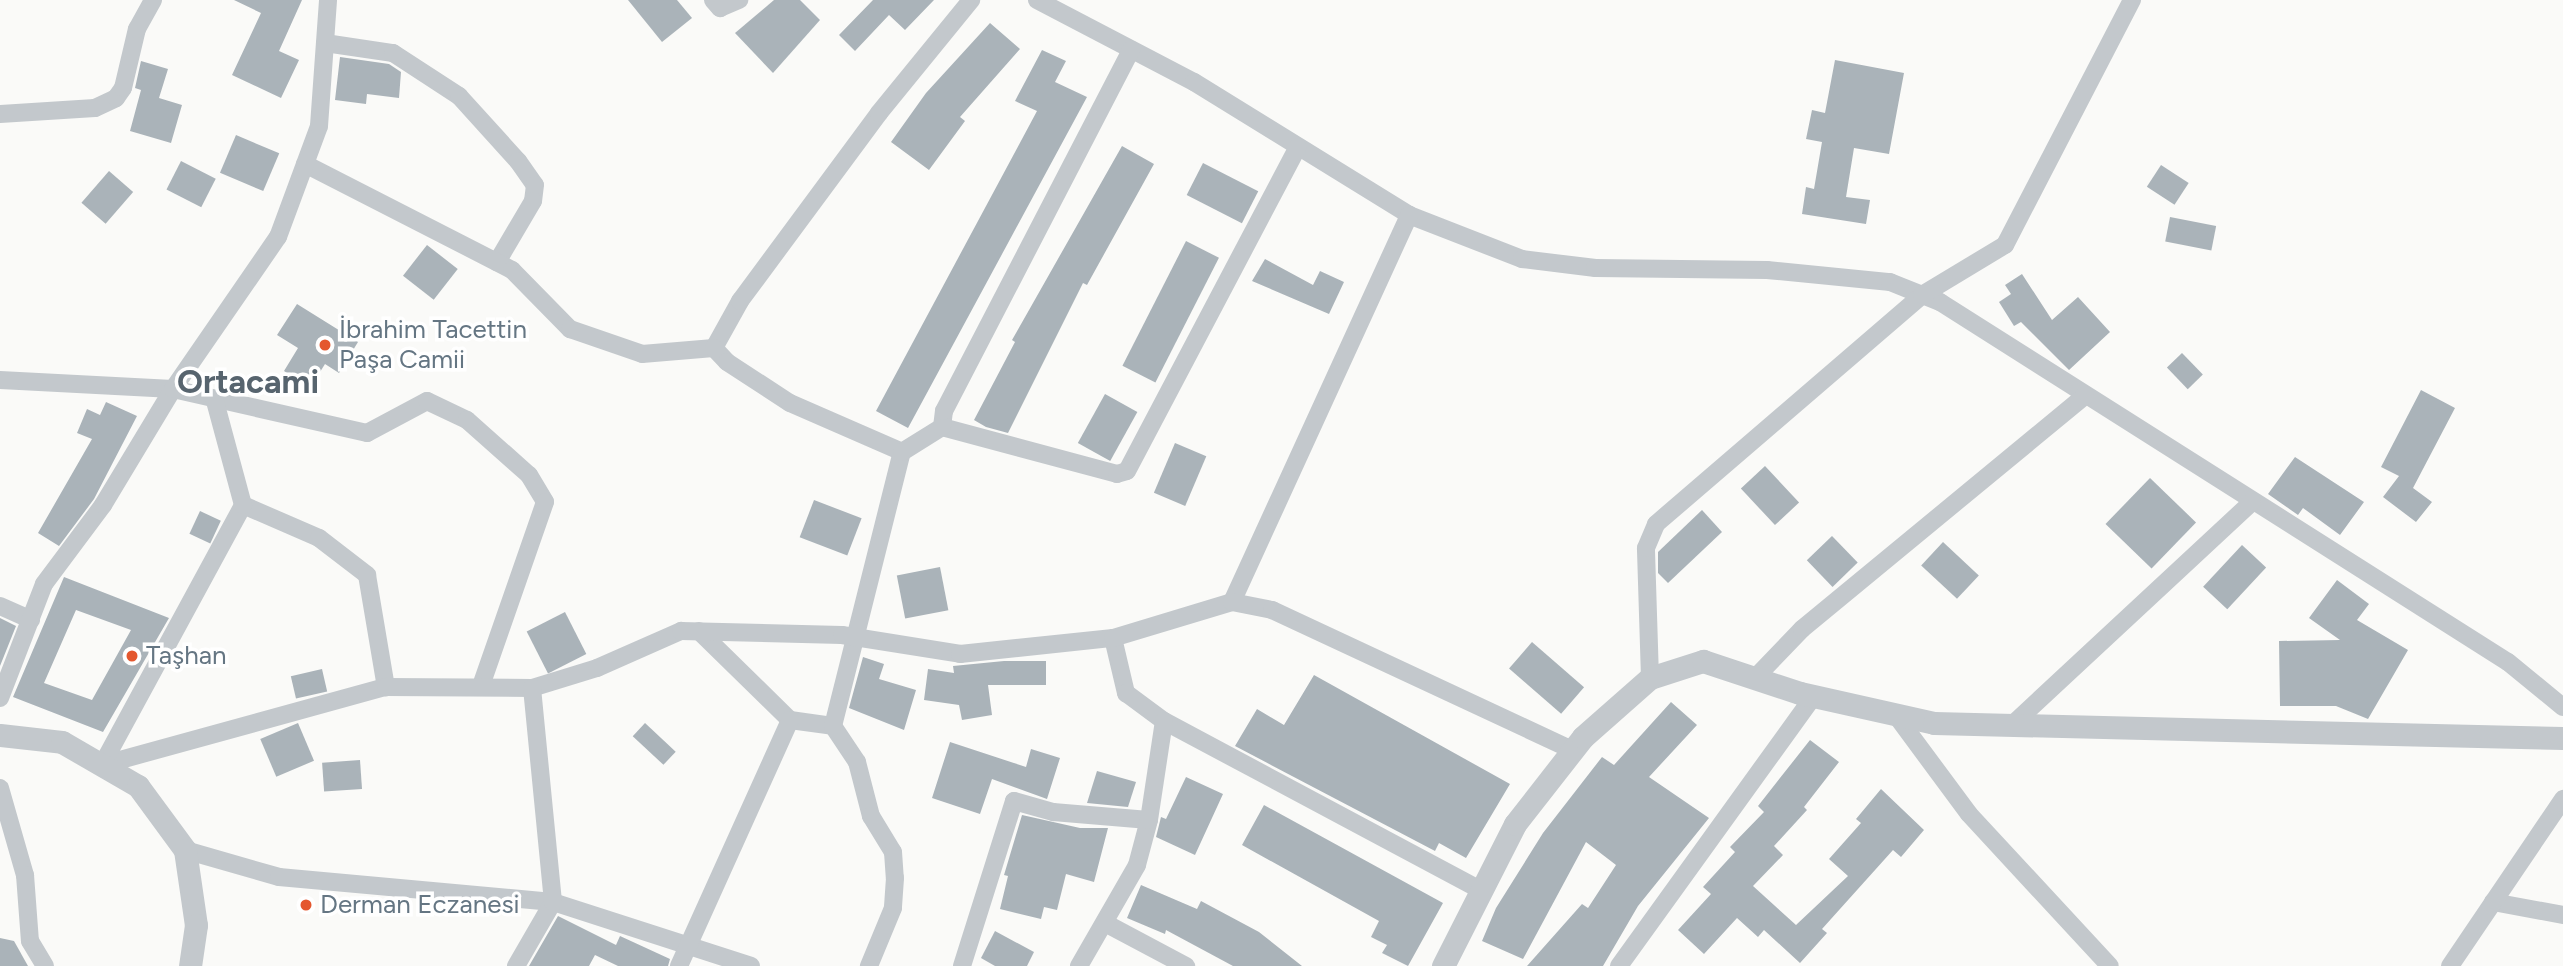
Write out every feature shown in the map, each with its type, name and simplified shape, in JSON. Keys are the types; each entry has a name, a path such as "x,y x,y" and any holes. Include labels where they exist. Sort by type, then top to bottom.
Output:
{"street":[{"path":"0,114 95,108 116,98 123,88 137,29 153,0"},
{"path":"0,698 44,584 103,505 173,389 278,237 319,126 328,0"},
{"path":"713,0 720,8 739,0"},
{"path":"714,348 740,302 863,135 971,0"},
{"path":"1037,0 1131,50 1409,215 1522,259 1595,268 1767,270 1890,282 1922,295 2508,662 2563,707"},
{"path":"1650,678 1646,548 1656,523 1922,295 2005,245 2132,0"},
{"path":"325,43 393,53 459,96 519,161 535,185 533,201 497,262"},
{"path":"942,427 944,411 1131,50"},
{"path":"833,726 902,452 942,427 1118,474 1127,471 1298,147"},
{"path":"305,164 512,270 570,329 642,354 714,348"},
{"path":"1232,602 1409,215"},
{"path":"714,348 727,362 790,403 902,452"},
{"path":"0,380 173,389 215,401 367,433 427,401 467,420 529,475 545,502 481,686"},
{"path":"1755,678 1802,629 2085,396"},
{"path":"102,765 243,505 215,401"},
{"path":"2013,724 2252,502"},
{"path":"243,505 319,538 366,575 386,687"},
{"path":"102,765 386,687 532,688 597,668 681,631 857,637 960,654 1113,638 1232,602 1272,610 1572,750"},
{"path":"0,606 31,620"},
{"path":"699,631 790,720 833,726 857,762 871,817 894,852 893,908 869,966"},
{"path":"1113,638 1126,693 1164,721 1480,890"},
{"path":"1443,966 1515,824 1572,750 1650,678 1703,661 1814,696 1934,723 2563,738"},
{"path":"516,966 553,902 532,688"},
{"path":"1619,966 1814,696"},
{"path":"1895,714 1969,814 2110,966"},
{"path":"679,966 790,720"},
{"path":"1079,966 1137,865 1149,820 1164,721"},
{"path":"0,735 62,742 138,786 185,850 196,925 190,966"},
{"path":"0,792 25,875 30,941 45,966"},
{"path":"2450,966 2563,799"},
{"path":"962,966 1014,801 1053,812 1149,820"},
{"path":"185,850 279,877 553,902 687,948 751,966"},
{"path":"2493,902 2563,915"},
{"path":"1105,923 1186,966"}],"building":[{"path":"234,0 302,0 279,51 299,60 281,98 232,75 261,13"},
{"path":"628,0 677,0 692,18 662,42"},
{"path":"774,0 800,0 820,20 773,73 735,33"},
{"path":"873,0 934,0 905,30 889,15 855,51 839,35"},
{"path":"990,23 1020,49 960,117 965,121 929,170 891,142 926,93"},
{"path":"1042,50 1066,61 1055,82 1087,97 908,428 876,411 1037,111 1015,101"},
{"path":"340,57 389,64 401,72 399,98 367,94 366,104 335,100"},
{"path":"1835,60 1904,73 1889,154 1854,148 1846,197 1870,200 1866,224 1802,214 1806,187 1814,189 1822,142 1806,139 1812,110 1825,113"},
{"path":"141,61 168,69 159,98 182,105 171,143 130,131 141,90 135,88"},
{"path":"236,135 279,153 263,191 220,173"},
{"path":"1122,146 1154,164 1087,285 1083,283 1008,433 986,427 974,420 1015,342 1012,340"},
{"path":"181,161 216,179 201,207 166,190"},
{"path":"1203,163 1258,191 1242,223 1187,195"},
{"path":"2161,165 2189,183 2175,205 2147,187"},
{"path":"109,171 133,192 106,224 81,203"},
{"path":"2170,217 2216,226 2211,251 2165,242"},
{"path":"1186,241 1219,258 1155,383 1122,366"},
{"path":"427,245 458,269 434,300 403,276"},
{"path":"1265,259 1313,285 1320,271 1344,282 1329,314 1252,281"},
{"path":"2022,274 2052,320 2078,297 2110,332 2069,370 2021,322 2014,326 1999,302 2011,294 2005,285"},
{"name":"İbrahim Tacettin Paşa Camii","path":"297,304 358,342 339,373 325,364 310,388 284,371 298,348 277,335"},
{"path":"2182,353 2203,375 2188,389 2167,368"},
{"path":"2421,390 2455,408 2413,488 2432,502 2416,522 2383,497 2399,476 2381,467"},
{"path":"1105,394 1137,412 1110,461 1078,443"},
{"path":"106,402 137,416 94,499 59,546 38,533 92,439 77,433 87,409 100,415"},
{"path":"1175,443 1206,456 1185,506 1154,493"},
{"path":"2295,457 2364,502 2340,535 2303,508 2298,515 2268,494"},
{"path":"1765,466 1799,503 1775,525 1741,489"},
{"path":"2150,478 2196,522 2152,568 2106,524"},
{"path":"814,500 862,518 847,556 800,537"},
{"path":"1702,510 1722,532 1668,583 1658,573 1658,552"},
{"path":"200,511 221,521 210,543 189,534"},
{"path":"1832,536 1858,563 1833,587 1807,560"},
{"path":"1943,542 1979,575 1957,599 1921,565"},
{"path":"2242,545 2266,568 2227,609 2203,587"},
{"path":"940,567 948,610 905,619 897,575"},
{"name":"Taşhan","path":"64,577 169,618 103,732 13,697","holes":["76,610 131,630 92,700 44,683"]},
{"path":"2337,580 2369,604 2357,620 2408,650 2368,719 2336,706 2280,706 2279,641 2340,640 2309,618"},
{"path":"565,612 586,654 548,673 527,632"},
{"path":"0,618 16,626 0,666"},
{"path":"1532,642 1584,687 1561,714 1509,668"},
{"path":"863,657 884,664 879,679 916,690 904,730 849,708"},
{"path":"1004,661 1046,661 1046,685 988,685 992,715 962,720 959,705 924,700 928,669 954,673 953,666"},
{"path":"322,669 327,691 296,699 291,676"},
{"path":"1314,675 1510,784 1466,858 1439,843 1435,851 1235,746 1257,709 1284,725"},
{"path":"1671,702 1697,725 1649,777 1709,818 1638,906 1603,966 1527,966 1582,904 1588,908 1616,865 1586,842 1523,959 1482,941 1496,908 1543,833 1602,757 1614,765"},
{"path":"298,723 314,761 276,777 260,739"},
{"path":"645,723 676,752 663,765 633,736"},
{"path":"1810,740 1839,762 1804,807 1807,810 1774,846 1783,855 1753,886 1796,925 1848,876 1829,859 1861,823 1856,819 1881,789 1924,830 1901,857 1893,850 1822,929 1827,933 1800,963 1764,930 1758,937 1737,918 1704,954 1678,930 1711,894 1703,887 1735,852 1730,847 1764,812 1758,806"},
{"path":"950,742 1026,767 1031,749 1060,758 1047,799 992,779 980,814 932,798"},
{"path":"360,760 362,789 324,792 322,763"},
{"path":"1097,771 1136,782 1128,807 1087,803"},
{"path":"1186,777 1223,794 1195,855 1156,837 1161,817 1166,819"},
{"path":"1264,805 1443,903 1408,966 1382,953 1387,945 1371,937 1379,921 1242,845"},
{"path":"1022,815 1080,828 1108,828 1094,882 1066,874 1057,910 1044,907 1041,919 1000,909 1008,876 1004,875"},
{"path":"1141,885 1197,909 1201,901 1259,932 1302,966 1233,966 1166,930 1165,934 1127,918"},
{"path":"558,916 616,945 620,936 670,959 668,966 618,966 595,955 589,966 529,966"},
{"path":"995,931 1034,952 1027,966 995,966 981,958"},
{"path":"0,938 14,941 28,966 0,966"}],"place":[{"name":"İbrahim Tacettin Paşa Camii","path":"325,345"},
{"name":"Taşhan","path":"132,656"},
{"name":"Derman Eczanesi","path":"306,905"}],"district":[{"name":"Ortacami","path":"248,382"}]}
